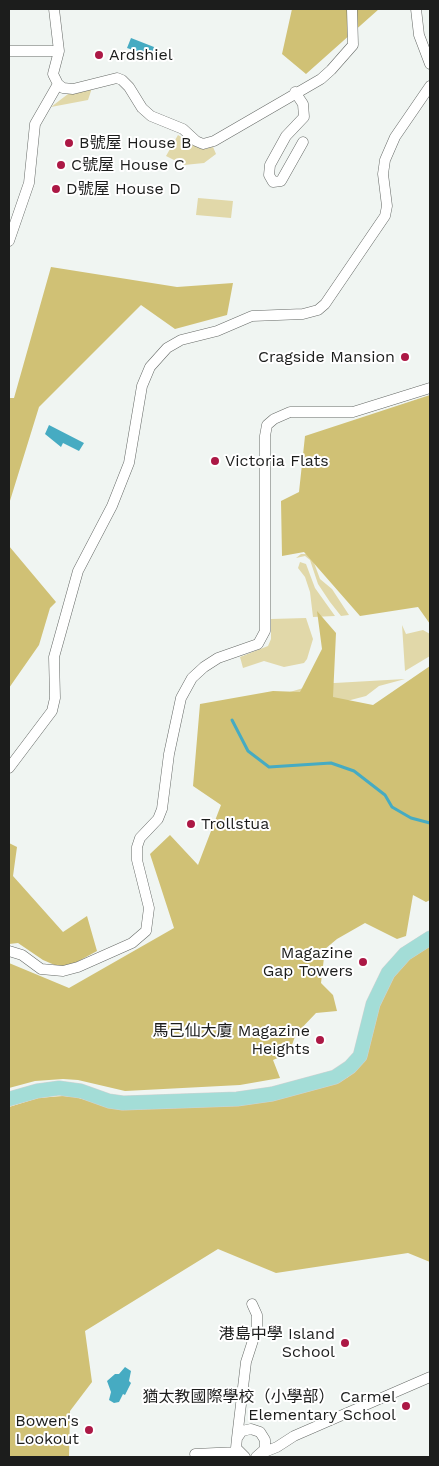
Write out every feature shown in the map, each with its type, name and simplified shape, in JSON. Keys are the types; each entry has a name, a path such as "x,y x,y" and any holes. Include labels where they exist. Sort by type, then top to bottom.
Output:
{"main road":[{"path":"9,1099 37,1090 59,1088 82,1090 108,1101 123,1103 237,1100 272,1094 335,1077 350,1068 360,1056 373,1004 388,973 405,954 430,938"}],"street":[{"path":"54,9 59,51 53,74 58,84 63,88 73,89 117,78 122,80 129,87 142,108 151,116 183,129 196,141 203,144 214,141 320,79 351,49 354,41 352,9"},
{"path":"416,9 418,30 430,64"},
{"path":"9,51 59,51"},
{"path":"9,241 28,183 35,124 58,84"},
{"path":"9,768 52,711 55,698 53,661 82,561 112,506 129,463 142,386 150,367 167,348 181,340 216,331 252,316 302,314 318,310 325,304 385,216 388,206 383,174 385,160 396,137 430,86"},
{"path":"296,92 303,104 304,117 286,136 270,165 268,175 274,182 281,181 303,142"},
{"path":"9,951 22,955 42,969 64,972 129,944 140,938 146,931 149,908 137,860 136,847 140,838 161,814 169,754 181,698 192,678 204,667 218,658 258,644 265,631 265,436 267,425 274,419 290,412 353,412 430,388"},
{"path":"195,1454 242,1455 237,1438 240,1400 246,1362 257,1328 257,1315 252,1304"},
{"path":"259,1455 277,1447 294,1436 430,1377"},
{"path":"240,1400 242,1415 265,1440 259,1455"},
{"path":"237,1438 242,1431 256,1430 282,1438 294,1436"}],"shaded area":[{"path":"292,9 379,9 306,74 282,54"},
{"path":"92,88 88,100 51,107 68,94"},
{"path":"178,135 197,147 205,149 213,147 216,154 204,163 184,165 166,156"},
{"path":"198,198 233,201 231,218 196,215"},
{"path":"51,267 177,287 233,283 227,315 175,329 141,305 39,407 9,504 9,398 14,398"},
{"path":"430,395 430,624 418,607 360,616 304,552 282,556 281,501 299,492 305,436"},
{"path":"9,546 56,602 50,608 39,645 9,688"},
{"path":"301,554 308,554 313,560 320,579 332,589 349,615 341,616 318,584 310,560 305,556 296,558"},
{"path":"300,562 306,564 315,588 335,616 313,617 310,592 305,577 298,568"},
{"path":"317,611 336,633 333,697 373,705 430,666 430,900 426,902 413,895 406,936 397,939 365,923 337,939 325,949 321,983 333,995 337,1011 316,1013 296,1034 290,1050 285,1055 273,1060 280,1078 240,1085 125,1091 78,1080 63,1079 35,1081 9,1088 9,963 69,988 174,928 150,854 170,835 198,865 221,805 193,786 200,704 273,691 300,692 322,649"},
{"path":"306,618 313,639 304,663 284,667 264,661 243,668 240,657 268,646 271,639 271,619"},
{"path":"402,625 406,634 423,630 430,634 430,656 405,671"},
{"path":"405,679 379,686 366,696 343,702 266,699 317,684"},
{"path":"9,843 17,847 13,876 63,932 87,916 97,951 64,969 43,960 18,943 9,944"},
{"path":"430,946 430,1262 408,1253 276,1273 218,1249 85,1331 92,1382 70,1411 69,1457 9,1457 9,1107 38,1098 63,1096 75,1097 112,1107 339,1081 348,1077 356,1068 380,983 423,948"}],"water":[{"path":"131,38 154,47 151,56 127,48"},
{"path":"49,425 84,443 79,451 63,443 61,447 45,434"},
{"path":"125,1367 131,1371 129,1381 131,1383 125,1395 123,1394 119,1402 114,1403 109,1400 111,1392 107,1381 115,1374 119,1374"}],"waterway":[{"path":"232,720 248,751 269,767 331,763 354,771 385,795 392,807 411,818 430,823"}],"place":[{"name":"Ardshiel","path":"99,55"},
{"name":"B號屋 House B","path":"69,143"},
{"name":"C號屋 House C","path":"61,165"},
{"name":"D號屋 House D","path":"56,189"},
{"name":"Cragside Mansion","path":"405,357"},
{"name":"Victoria Flats","path":"215,461"},
{"name":"Trollstua","path":"191,824"},
{"name":"Magazine Gap Towers","path":"363,962"},
{"name":"馬己仙大廈 Magazine Heights","path":"320,1040"},
{"name":"港島中學 Island School","path":"345,1343"},
{"name":"猶太教國際學校（小學部） Carmel Elementary School","path":"406,1406"},
{"name":"Bowen's Lookout","path":"89,1430"}]}
